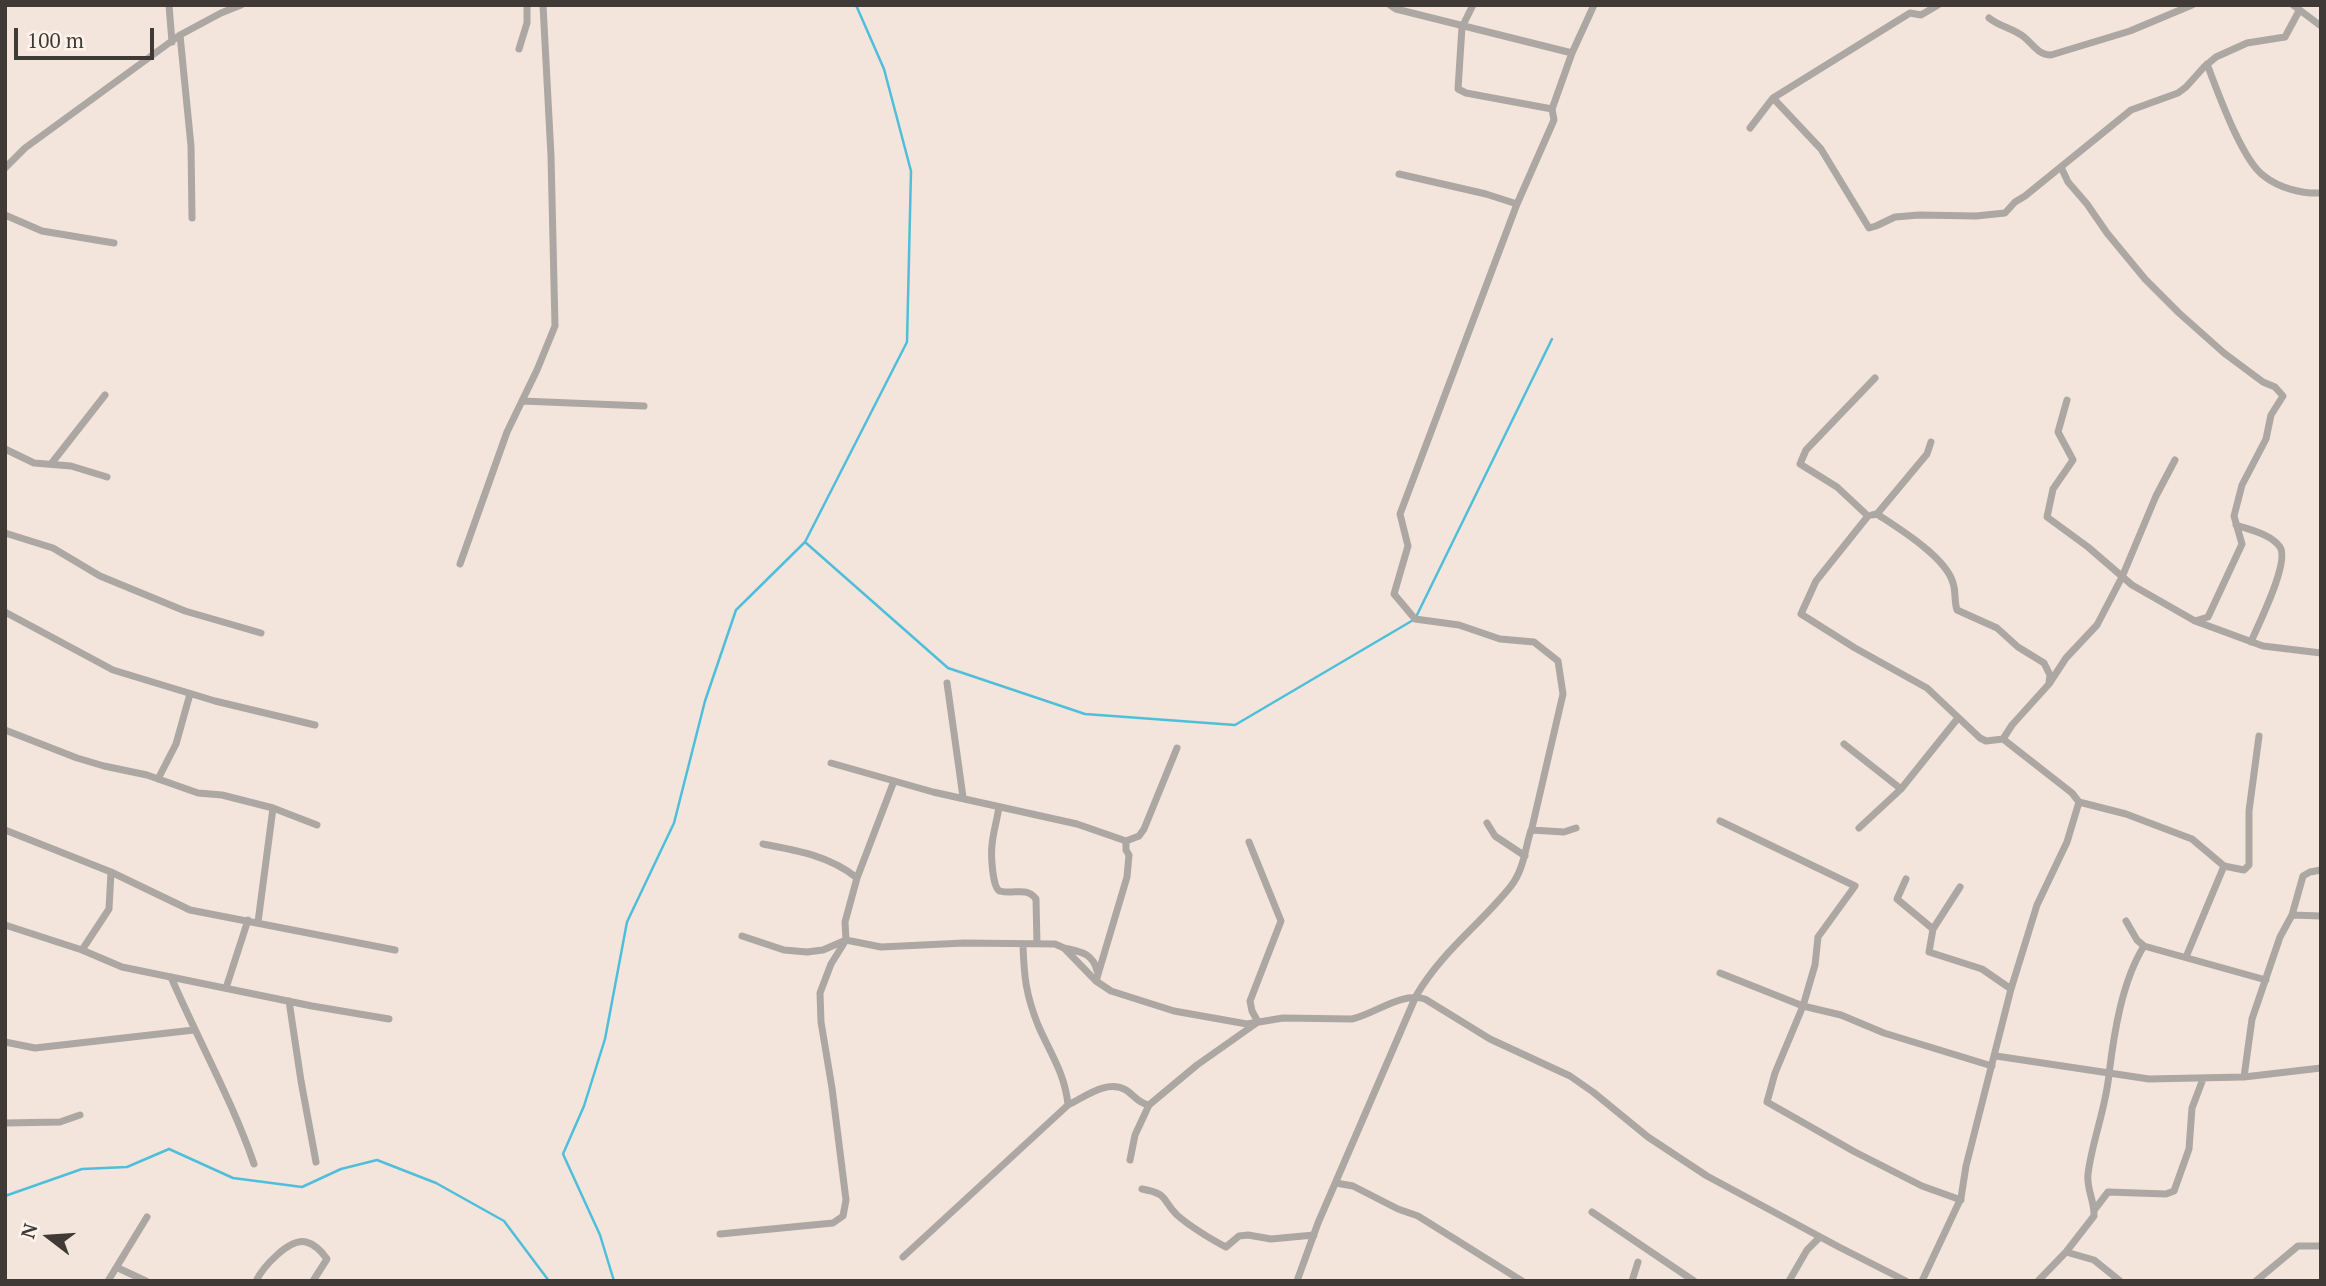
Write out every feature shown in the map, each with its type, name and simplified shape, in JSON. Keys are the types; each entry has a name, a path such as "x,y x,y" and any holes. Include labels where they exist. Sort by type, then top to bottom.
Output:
{"street":[{"path":"169,5 172,42"},
{"path":"5,168 15,157 180,35 220,9 241,5"},
{"path":"519,49 527,23 527,5"},
{"path":"460,564 507,432 555,326 551,156 543,5"},
{"path":"1390,5 1462,27 1572,53"},
{"path":"1473,5 1462,27 1458,89 1465,93 1552,109"},
{"path":"1297,1281 1416,996 1436,965 1512,885 1525,856 1531,832 1563,694 1558,661 1534,642 1500,639 1459,625 1415,618 1394,594 1408,546 1400,514 1517,204 1554,120 1552,109 1572,53 1594,5"},
{"path":"1750,128 1773,97 1907,9 1921,15 1938,5"},
{"path":"1989,18 1998,26 2024,37 2039,52 2051,55 2130,31 2192,5"},
{"path":"1773,97 1821,149 1869,228 1895,217 2005,213 2014,202 2131,110 2186,88 2207,64 2228,50 2247,43 2285,37 2296,8 2321,26"},
{"path":"180,35 191,146 192,218"},
{"path":"2207,64 2242,145 2262,175 2289,189 2321,193"},
{"path":"5,154 15,157"},
{"path":"2061,167 2068,183 2145,279 2224,353 2263,382 2275,387 2283,396 2271,415 2266,439 2242,485 2234,516 2242,544 2235,563 2208,617 2195,621"},
{"path":"1399,174 1517,204"},
{"path":"5,215 42,231 114,243"},
{"path":"1875,379 1806,450 1800,464 1837,487 1872,515 1933,553 1953,582 1957,610 1997,628 2018,647 2044,663 2050,675 2049,684"},
{"path":"51,464 104,395"},
{"path":"2067,400 2058,432 2073,460 2053,489 2046,517 2088,547 2132,585 2195,621 2263,646 2321,653"},
{"path":"522,401 644,406"},
{"path":"1931,442 1927,454 1816,581 1801,614 1927,688 1980,738 1986,741 2003,739 2072,793 2078,802 2126,814 2192,839 2224,866 2244,870 2249,865 2249,811 2259,736"},
{"path":"5,449 34,463 71,466 107,477"},
{"path":"2003,739 2049,684 2066,658 2097,625 2175,460"},
{"path":"2236,524 2269,537 2280,548 2284,557 2251,642"},
{"path":"5,533 53,548 100,576 185,611 261,634"},
{"path":"5,612 113,670 190,694 315,725"},
{"path":"947,683 963,797"},
{"path":"158,779 176,744 190,694"},
{"path":"1859,828 1901,789 1958,718"},
{"path":"5,730 76,758 158,779 191,791 222,795 273,808 317,825"},
{"path":"1844,744 1901,789"},
{"path":"831,762 933,792 1077,824 1126,841 1139,836 1144,830 1177,748"},
{"path":"720,1234 833,1223 843,1216 846,1200 821,1022 820,993 831,964 846,940 845,922 857,878 894,781"},
{"path":"1922,1281 1961,1200 1968,1159 2011,989 2037,905 2067,842 2078,802"},
{"path":"999,807 991,846 993,878 1000,891 1023,891 1036,899 1037,944"},
{"path":"258,922 273,808"},
{"path":"1720,821 1855,886 1818,937 1815,965 1803,1006 1775,1073 1767,1102 1922,1186 1961,1200"},
{"path":"1487,823 1495,836 1525,856"},
{"path":"1531,832 1564,832 1576,828"},
{"path":"5,830 111,873 190,910 395,950"},
{"path":"1097,977 1127,877 1129,855 1126,841"},
{"path":"1249,842 1281,921 1250,1001 1258,1023"},
{"path":"763,844 797,850 829,861 857,878"},
{"path":"2186,957 2224,866"},
{"path":"2244,1077 2252,1019 2280,937 2291,915 2304,876 2321,870"},
{"path":"82,950 109,909 111,873"},
{"path":"1906,878 1898,899 1933,929"},
{"path":"1960,887 1933,929 1929,952 1982,968 2011,989"},
{"path":"2291,915 2321,916"},
{"path":"226,988 248,920"},
{"path":"2126,921 2137,940 2144,946 2266,980"},
{"path":"5,925 82,950 122,967 388,1019"},
{"path":"742,936 784,950 807,952 823,950 846,940 881,947 964,943 1055,944 1089,955 1095,960 1097,977"},
{"path":"1023,945 1025,985 1038,1024 1066,1085 1068,1105"},
{"path":"2038,1281 2066,1252 2094,1216 2095,1209 2087,1177 2118,1023 2133,963 2144,946"},
{"path":"1064,948 1117,993 1174,1011 1241,1024 1283,1018 1352,1019 1416,996 1435,1004 1490,1039 1570,1076 1648,1137 1697,1169 1906,1281"},
{"path":"1720,973 1803,1006 1841,1015 1884,1033 1992,1066"},
{"path":"171,977 241,1126 254,1164"},
{"path":"289,1001 300,1081 316,1162"},
{"path":"1130,1160 1135,1135 1149,1105 1197,1065 1258,1023"},
{"path":"5,1042 35,1048 194,1030"},
{"path":"1996,1056 2149,1079 2244,1077 2321,1068"},
{"path":"2095,1209 2108,1192 2166,1194 2174,1191 2189,1149 2192,1108 2203,1079"},
{"path":"903,1257 1068,1105 1104,1087 1118,1087 1141,1103 1149,1105"},
{"path":"5,1123 60,1122 80,1115"},
{"path":"1336,1183 1353,1186 1418,1216 1522,1281"},
{"path":"1142,1189 1161,1194 1174,1212 1226,1247 1239,1236 1271,1239 1314,1235"},
{"path":"1592,1212 1694,1281"},
{"path":"108,1281 147,1217"},
{"path":"1789,1281 1807,1250 1820,1237"},
{"path":"256,1281 267,1263 298,1242 308,1242 327,1259 313,1281"},
{"path":"2256,1281 2298,1245 2321,1246"},
{"path":"2066,1252 2094,1260 2120,1281"},
{"path":"1632,1281 1638,1262"},
{"path":"118,1268 146,1281"}],"waterway":[{"path":"614,1281 600,1235 563,1154 584,1106 605,1039 627,922 674,823 705,701 736,610 805,542 907,342 911,171 884,69 856,5"},
{"path":"805,542 948,668 1085,714 1235,725 1415,619 1552,339"},
{"path":"5,1196 82,1169 127,1167 169,1149 233,1178 302,1187 341,1169 377,1160 436,1183 504,1221 549,1281"}]}
